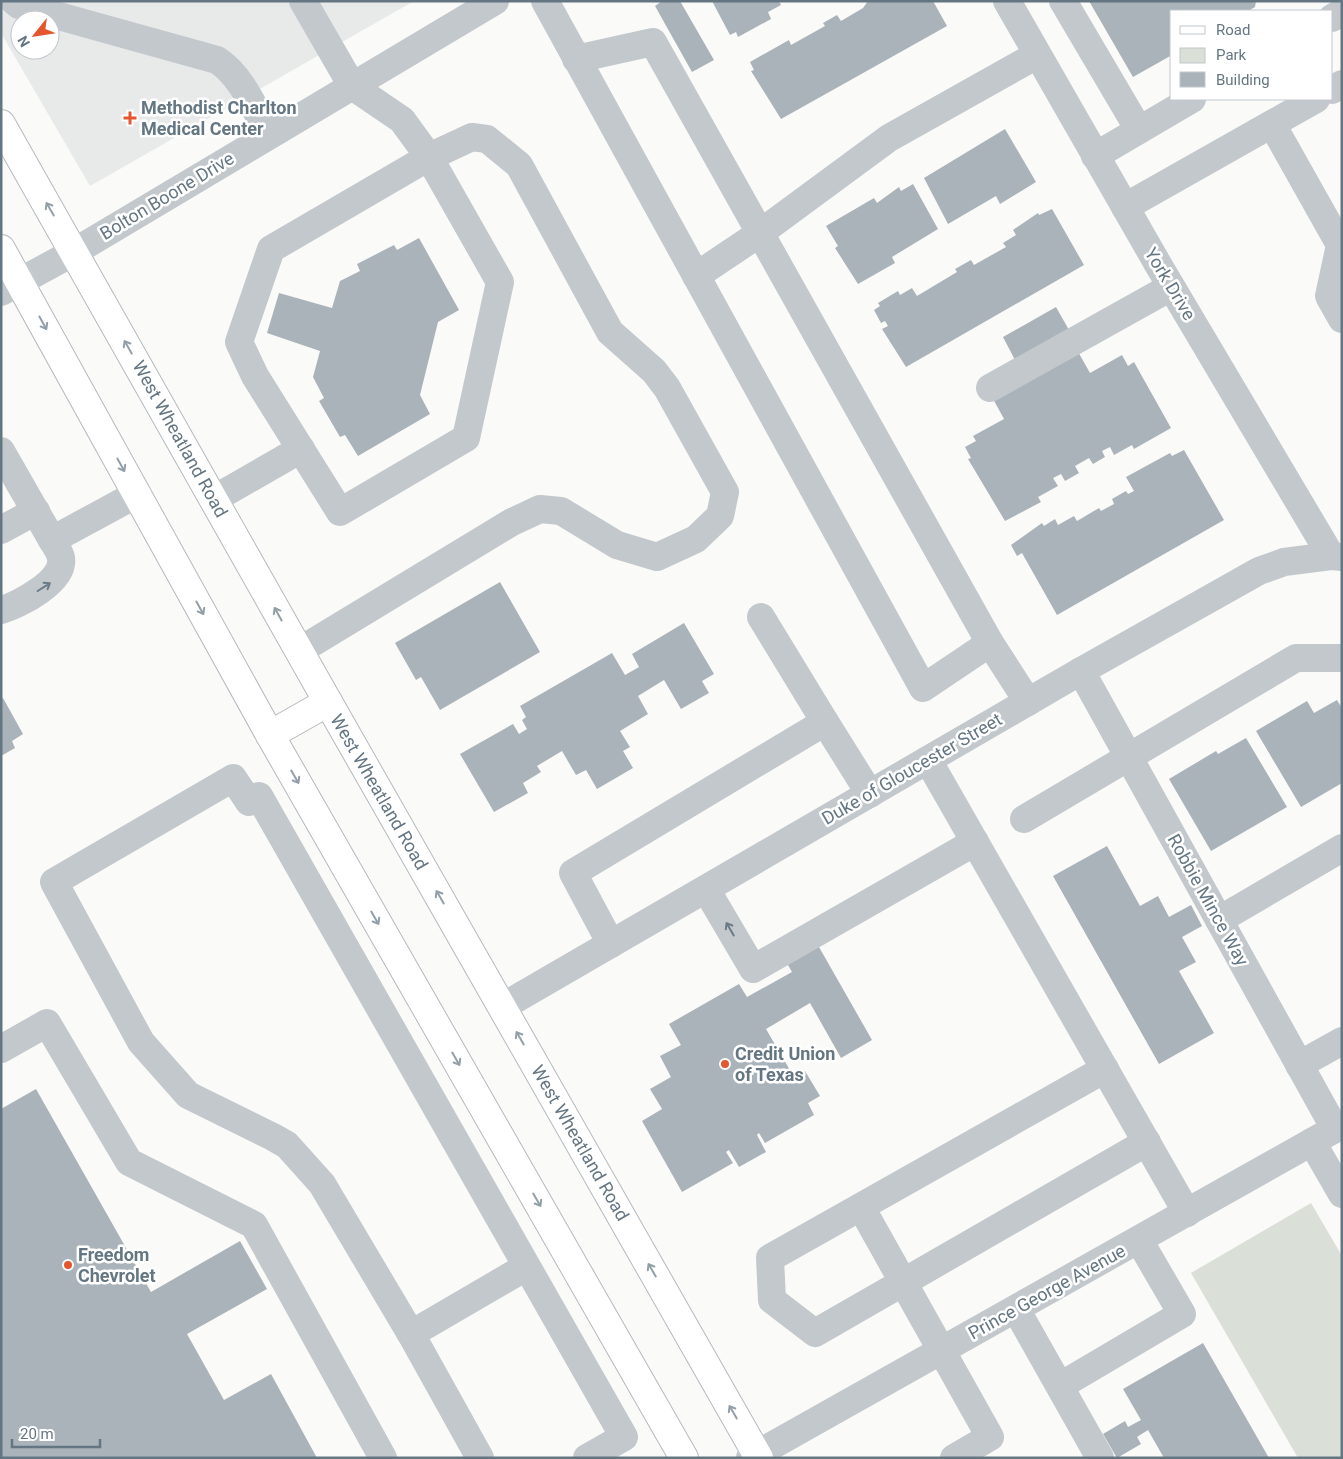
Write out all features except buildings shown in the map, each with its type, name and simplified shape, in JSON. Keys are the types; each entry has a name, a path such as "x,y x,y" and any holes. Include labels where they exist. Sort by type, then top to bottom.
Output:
{"main road":[{"name":"West Wheatland Road","path":"1,124 756,1456"},
{"path":"1,249 10,286 137,494 270,734 684,1458"},
{"path":"270,734 328,702"}],"street":[{"path":"14,1 19,5 217,60 236,77 269,135"},
{"path":"299,651 512,522 540,509 562,511 618,545 657,557 696,539 720,516 725,492 667,388 654,371 610,332 519,165 487,139 472,138 429,157 271,249 239,342 255,376 340,512 466,438 500,282 429,157 402,120 352,86 303,1"},
{"name":"Bolton Boone Drive","path":"10,286 74,252 495,1"},
{"path":"545,1 923,688 990,643"},
{"name":"York Drive","path":"1008,1 1171,286 1336,557"},
{"path":"1063,1 1138,130"},
{"path":"576,59 653,42 990,643 1028,702"},
{"path":"696,276 760,233 889,138 1038,55"},
{"path":"1096,156 1190,100"},
{"path":"1125,207 1314,100"},
{"path":"1272,124 1340,246 1329,296 1342,318"},
{"path":"990,388 1171,286"},
{"path":"214,499 301,450"},
{"path":"1,451 62,558 58,573 50,584 1,610"},
{"path":"52,540 137,494"},
{"path":"1,530 36,511"},
{"name":"Duke of Gloucester Street","path":"502,1007 1081,671 1259,571 1284,562 1336,557"},
{"path":"761,617 870,794"},
{"path":"1024,819 1296,658 1342,658"},
{"name":"Robbie Mince Way","path":"1081,671 1300,1065 1330,1132 1342,1194"},
{"path":"611,944 573,873 825,722"},
{"path":"928,760 1187,1213"},
{"path":"480,1458 411,1334 322,1184 287,1145 188,1095 142,1042 54,882 233,778 249,802 259,796 624,1437 587,1458"},
{"path":"706,889 753,969 975,842"},
{"path":"1219,920 1342,848"},
{"path":"1,1049 47,1023 129,1162 254,1225 383,1458"},
{"path":"1300,1065 1342,1041"},
{"path":"1105,1069 770,1258 772,1300 815,1333 1147,1142"},
{"name":"Prince George Avenue","path":"756,1456 1330,1132"},
{"path":"861,1206 990,1437 954,1458"},
{"path":"1060,1386 1182,1314 1139,1240"},
{"path":"411,1334 526,1267"},
{"path":"1016,1309 1100,1458"}],"shaded area":[{"name":"Methodist Charlton Medical Center","path":"1,1 414,1 90,186 17,60 60,60 60,10 10,10 10,48 1,33"}],"green space":[{"path":"1311,1203 1342,1256 1342,1458 1298,1458 1191,1273"}],"place":[{"name":"Methodist Charlton Medical Center","path":"130,118"},
{"name":"Credit Union of Texas","path":"725,1064"},
{"name":"Freedom Chevrolet","path":"68,1265"}]}
